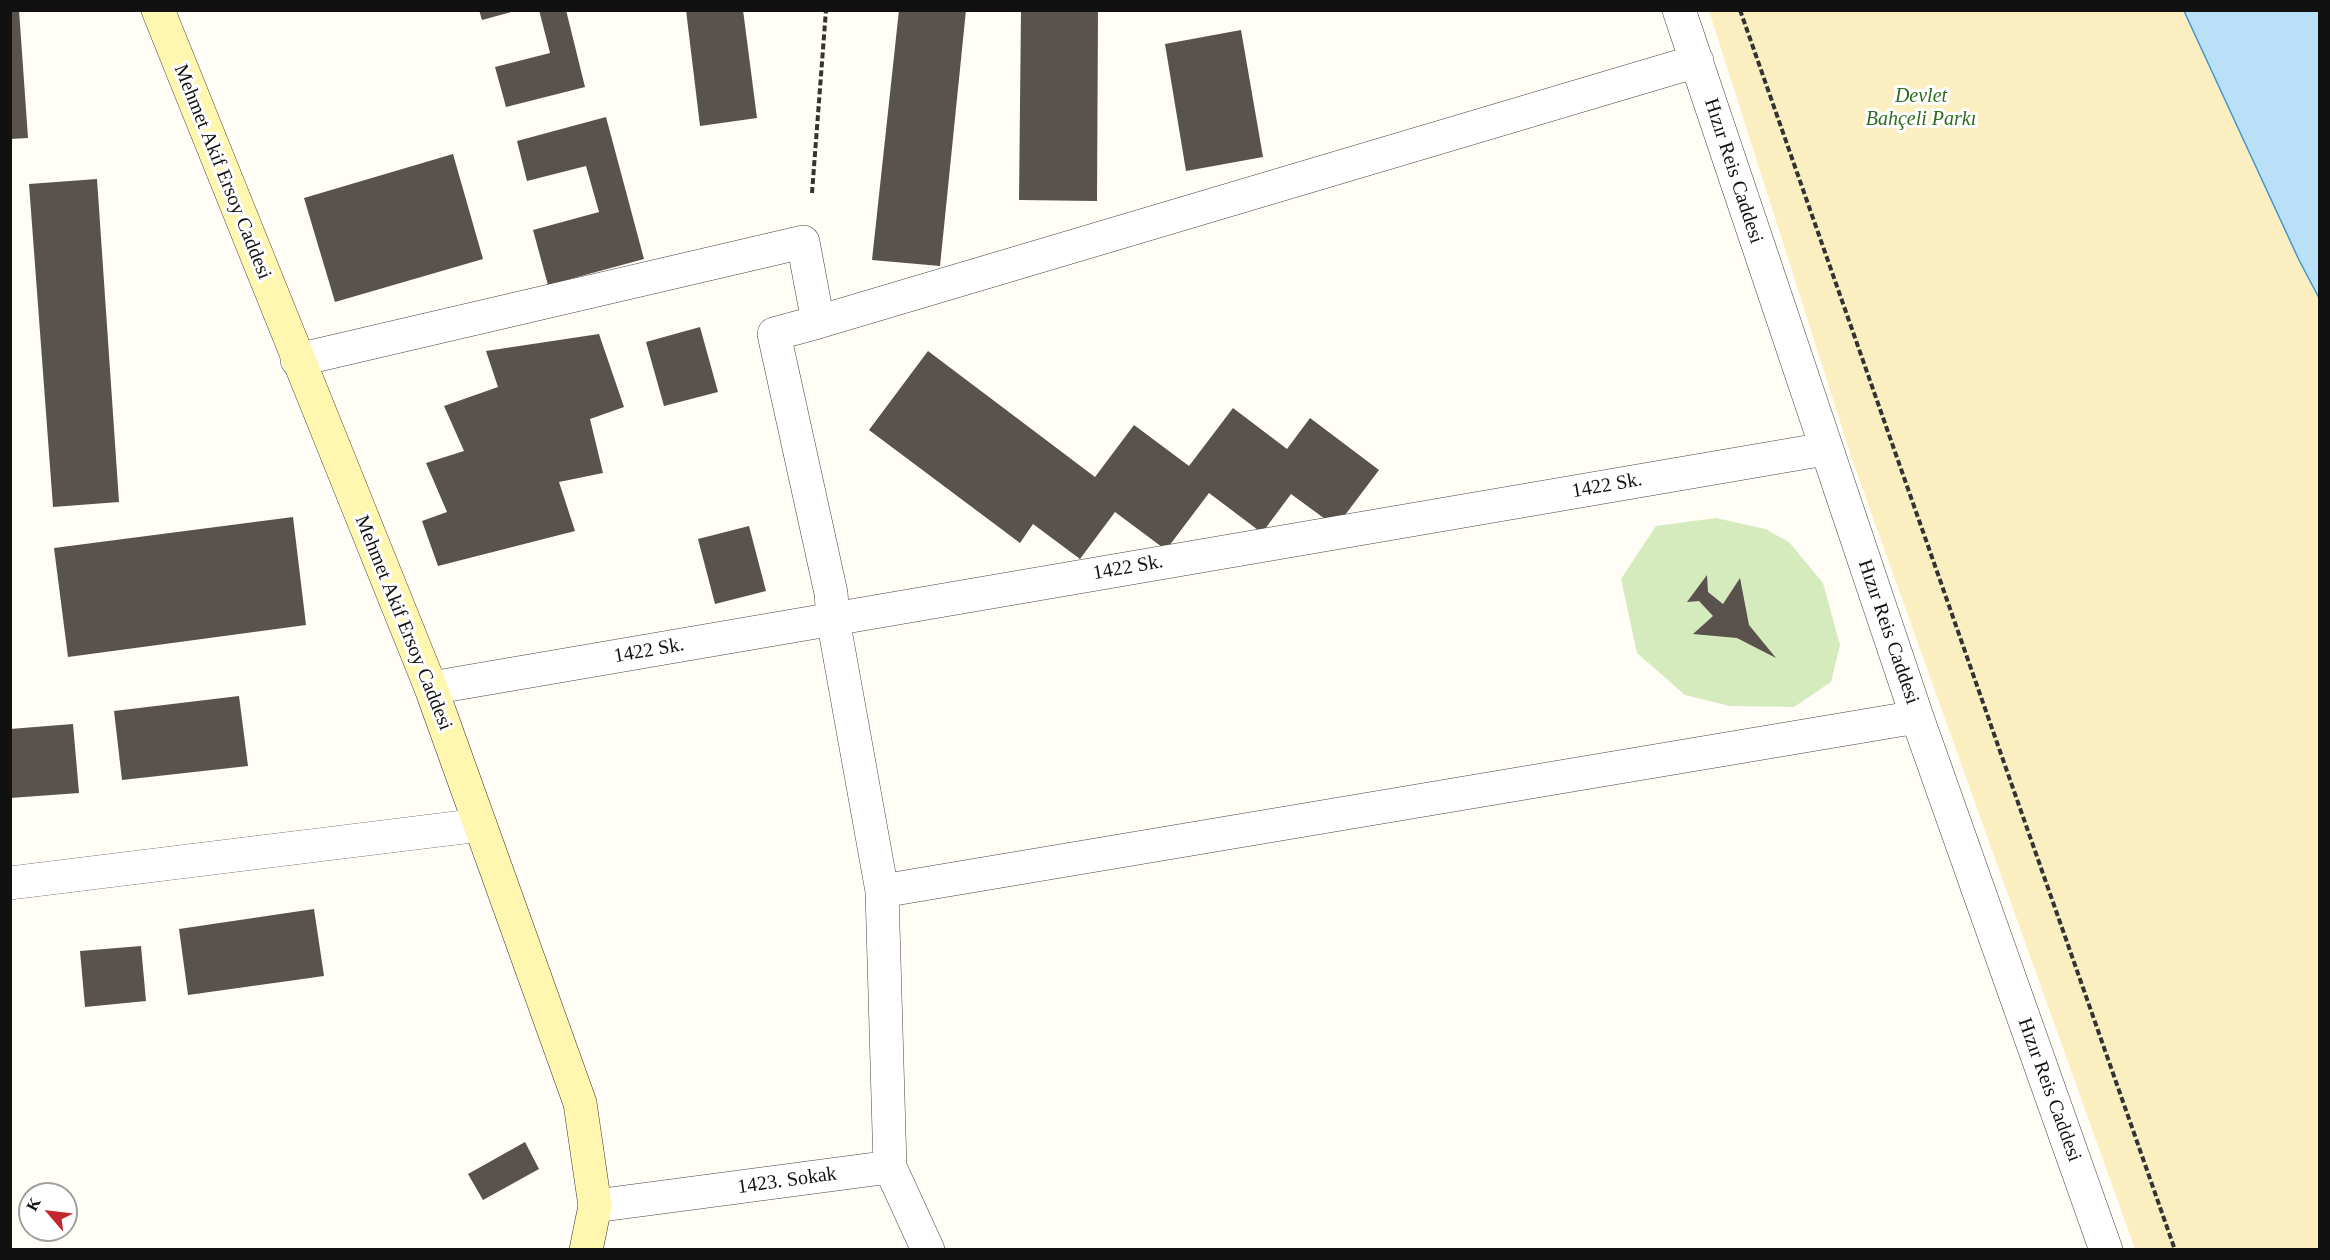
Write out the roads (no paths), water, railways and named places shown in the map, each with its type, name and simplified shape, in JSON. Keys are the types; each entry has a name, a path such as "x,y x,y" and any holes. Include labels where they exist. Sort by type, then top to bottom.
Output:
{"main road":[{"name":"Mehmet Akif Ersoy Caddesi","path":"158,10 430,688 580,1103 595,1206 586,1250"}],"street":[{"name":"Hızır Reis Caddesi","path":"1679,10 1917,717 2106,1250"},
{"path":"928,1250 890,1167 882,891 833,619 831,593 774,334 1697,61"},
{"path":"297,360 803,242 818,322"},
{"name":"1422 Sk.","path":"430,688 1826,449"},
{"path":"882,891 1917,717"},
{"path":"10,884 480,825"},
{"name":"1423. Sokak","path":"595,1206 890,1167"}],"water":[{"path":"2184,11 2319,11 2319,298 2299,260"}],"park label":[{"name":"Devlet Bahçeli Parkı","path":"1921,108"}]}
